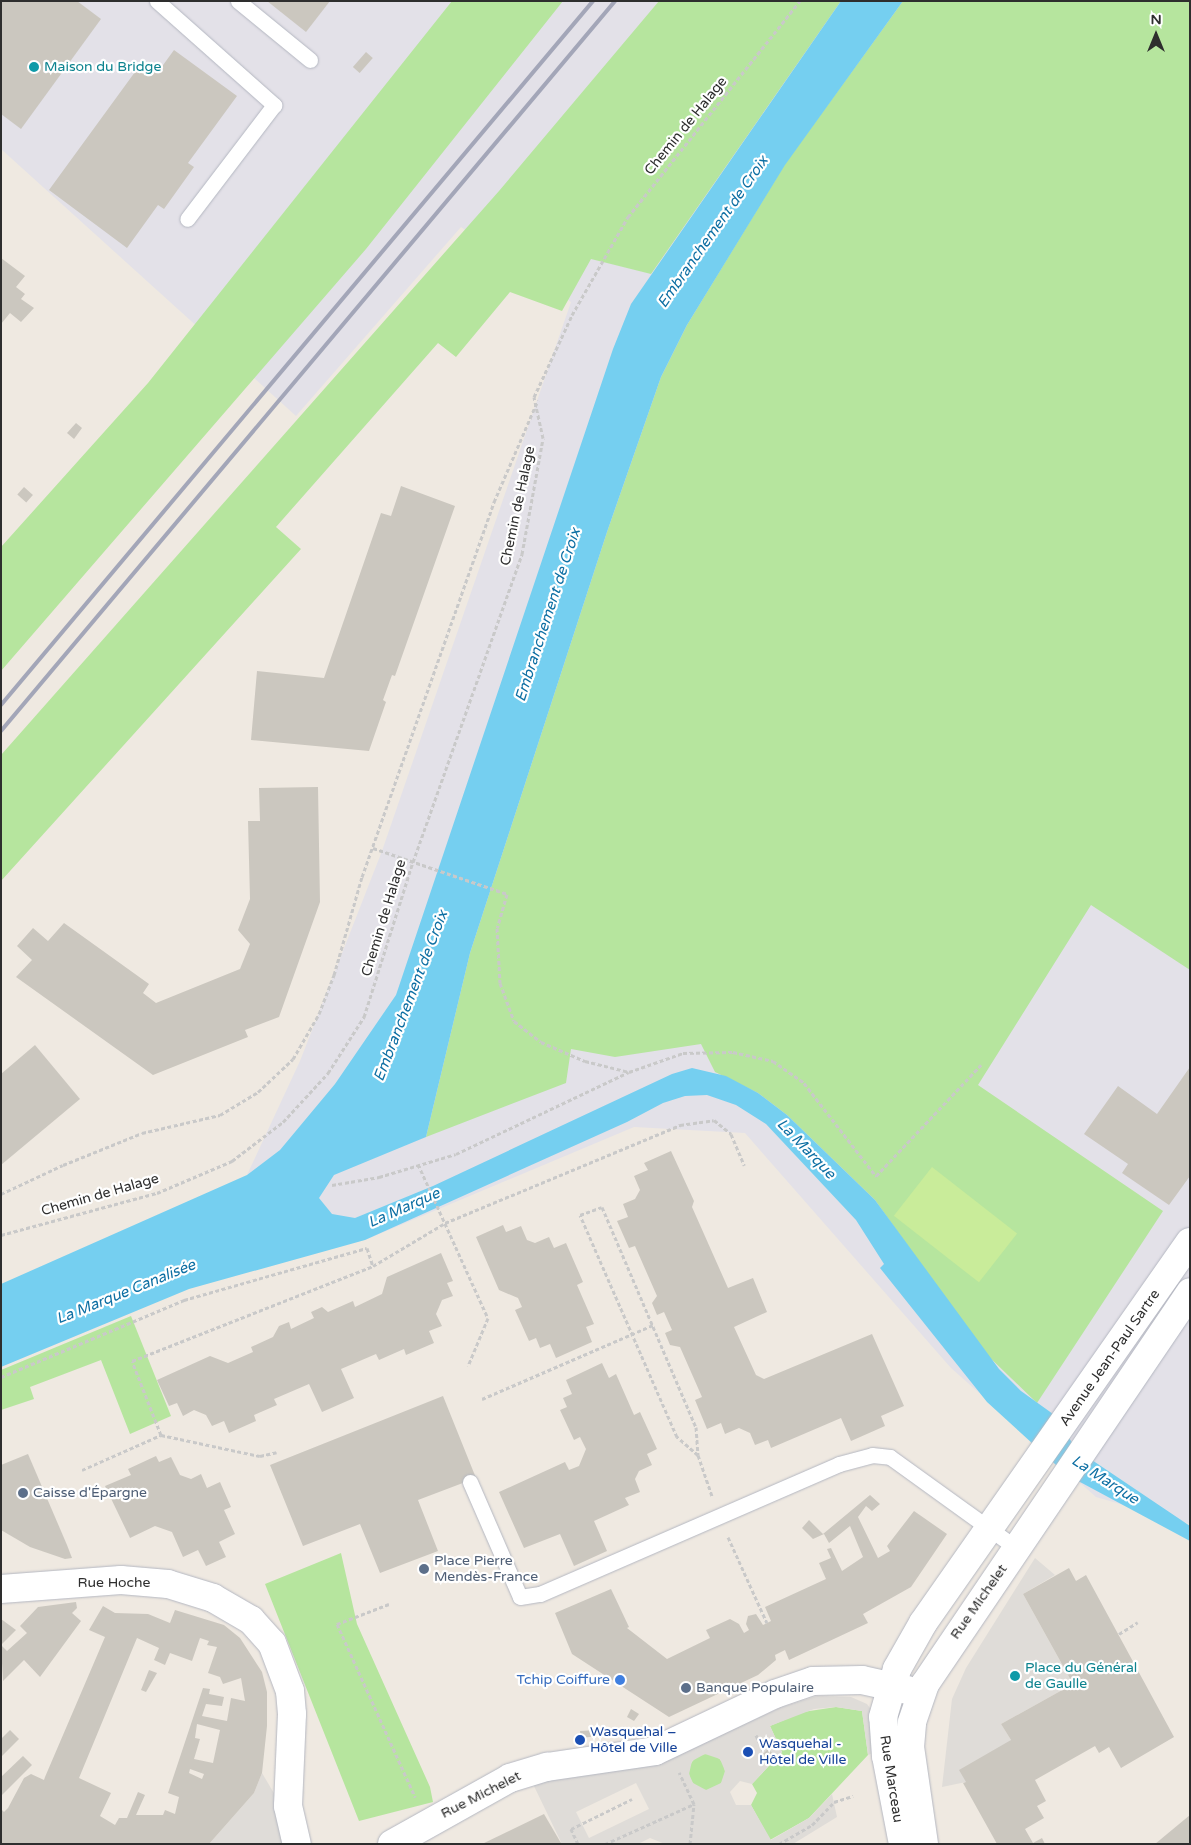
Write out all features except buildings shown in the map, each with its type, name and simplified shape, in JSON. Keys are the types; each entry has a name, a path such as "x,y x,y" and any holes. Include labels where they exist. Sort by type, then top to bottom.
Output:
{"street":[{"name":"Avenue Jean-Paul Sartre","path":"1025,1478 1190,1242"},
{"name":"Avenue Jean-Paul Sartre","path":"1053,1493 1190,1292"},
{"path":"890,1685 905,1652 1025,1478"},
{"name":"Rue Michelet","path":"392,1844 496,1784 524,1773 569,1763 644,1754 668,1746 775,1694 813,1681 847,1679 890,1685 920,1694 942,1653 1053,1493"},
{"name":"Rue Hoche","path":"1,1589 121,1580 168,1584 212,1598 252,1620 272,1643 290,1691 288,1806 297,1844"},
{"name":"Rue Marceau","path":"890,1685 883,1718 884,1736 903,1844"},
{"name":"Rue Marceau","path":"920,1694 912,1722 910,1747 924,1844"}],"lane":[{"path":"157,1 274,105 187,219"},
{"path":"238,1 310,60"},
{"path":"470,1482 520,1597 540,1594 838,1464 872,1455 890,1457 1016,1548"},
{"path":"1025,1478 1053,1493"}],"path":[{"name":"Chemin de Halage","path":"1,1235 157,1192 232,1161 284,1122 328,1073 364,1017 413,862 522,554 543,438 534,397 572,315 628,217 800,1"},
{"name":"Chemin de Halage","path":"1,1194 63,1165 142,1133 220,1115 258,1092 293,1059 319,1014 334,975 372,848 494,502 538,400"},
{"path":"372,848 508,894 497,928 500,983 514,1020 541,1042 585,1061 629,1072"},
{"path":"332,1184 378,1177 456,1154 629,1072 683,1053 733,1052 773,1061 804,1083 876,1176 981,1065"},
{"path":"161,1435 132,1360 374,1266 445,1223 680,1125 714,1120 731,1134 744,1165"},
{"path":"418,1164 488,1318 468,1366"},
{"path":"698,1455 677,1437 580,1216 602,1207 696,1427 698,1455 718,1515 767,1623"},
{"path":"1,1377 202,1295 367,1248 374,1266"},
{"path":"482,1399 653,1325"},
{"path":"82,1470 161,1435 260,1456 277,1452"},
{"path":"389,1604 337,1624 427,1823"},
{"path":"1119,1634 1138,1622"},
{"path":"668,1746 694,1804 690,1844"},
{"path":"779,1844 812,1825 834,1802 853,1796"},
{"path":"578,1844 572,1829 632,1799"},
{"path":"604,1844 694,1804"}],"shaded area":[{"path":"1,1 1190,1 1190,1524 1096,1497 951,1368 745,1133 634,1127 365,1240 247,1175 300,1061 382,851 571,302 461,227 296,416 1,149"},
{"name":"Place du Général de Gaulle","path":"1035,1558 1055,1575 1023,1594 1073,1684 1001,1724 1011,1740 966,1782 942,1787 952,1699 966,1668"},
{"path":"817,1696 851,1697 867,1704 872,1711 878,1751 868,1755 862,1711 836,1707 814,1709 770,1726 782,1752 752,1784 740,1781 730,1792 736,1805 751,1805 771,1840 809,1818 832,1794 837,1817 793,1844 665,1844 650,1838 638,1844 558,1844 561,1842 533,1784 692,1748 782,1707","holes":["705,1754 720,1759 725,1771 721,1783 706,1790 693,1783 689,1774 692,1761","636,1783 649,1809 589,1838 576,1812"]},
{"path":"262,1773 304,1844 209,1844 254,1793"}],"green space":[{"path":"452,1 563,1 366,249 1,671 1,547 148,383"},
{"path":"659,1 841,1 651,274 591,259 562,311 510,292 456,357 438,343 276,527 301,549 1,881 1,755 499,191"},
{"path":"903,1 1190,1 1190,970 1091,905 978,1085 1163,1211 1037,1403 983,1351 875,1200 787,1115 758,1093 715,1072 701,1044 615,1057 571,1049 566,1083 426,1137 470,953 607,532 661,377 687,325 785,164"},
{"path":"932,1167 1017,1233 979,1282 894,1216"},
{"path":"131,1316 171,1416 130,1434 101,1360 30,1387 34,1399 1,1410 1,1370"},
{"path":"341,1553 357,1624 430,1787 433,1802 359,1821 265,1584"},
{"path":"836,1707 862,1711 868,1755 809,1818 770,1840 751,1805 757,1793 752,1784 782,1752 770,1726 803,1712"},
{"path":"707,1754 714,1755 720,1759 724,1765 724,1779 720,1785 714,1789 707,1790 700,1789 694,1785 690,1779 689,1772 690,1765 694,1759 700,1755"}],"water":[{"path":"841,1 903,1 785,165 687,325 661,377 607,532 470,953 426,1137 334,1175 319,1198 332,1214 355,1218 433,1186 672,1074 692,1068 726,1076 758,1093 787,1115 875,1200 999,1369 1021,1391 1053,1414 1077,1450 1190,1526 1190,1541 1067,1475 987,1402 880,1268 884,1264 856,1220 766,1124 736,1105 707,1095 685,1096 663,1103 627,1122 365,1240 189,1289 1,1367 1,1284 247,1175 280,1150 335,1084 396,995 613,349 631,304"}],"railway":[{"path":"1,705 593,1"},
{"path":"1,731 615,1"}],"place":[{"name":"Maison du Bridge","path":"34,67"},
{"name":"Caisse d'Épargne","path":"23,1493"},
{"name":"Place Pierre Mendès-France","path":"424,1569"},
{"name":"Place du Général de Gaulle","path":"1015,1676"},
{"name":"Tchip Coiffure","path":"620,1680"},
{"name":"Banque Populaire","path":"686,1688"},
{"name":"Wasquehal – Hôtel de Ville","path":"580,1740"},
{"name":"Wasquehal - Hôtel de Ville","path":"748,1752"}],"water label":[{"name":"Embranchement de Croix","path":"713,232"},
{"name":"Embranchement de Croix","path":"548,615"},
{"name":"Embranchement de Croix","path":"411,996"},
{"name":"La Marque","path":"806,1149"},
{"name":"La Marque","path":"404,1208"},
{"name":"La Marque Canalisée","path":"126,1292"},
{"name":"La Marque","path":"1105,1480"}]}
